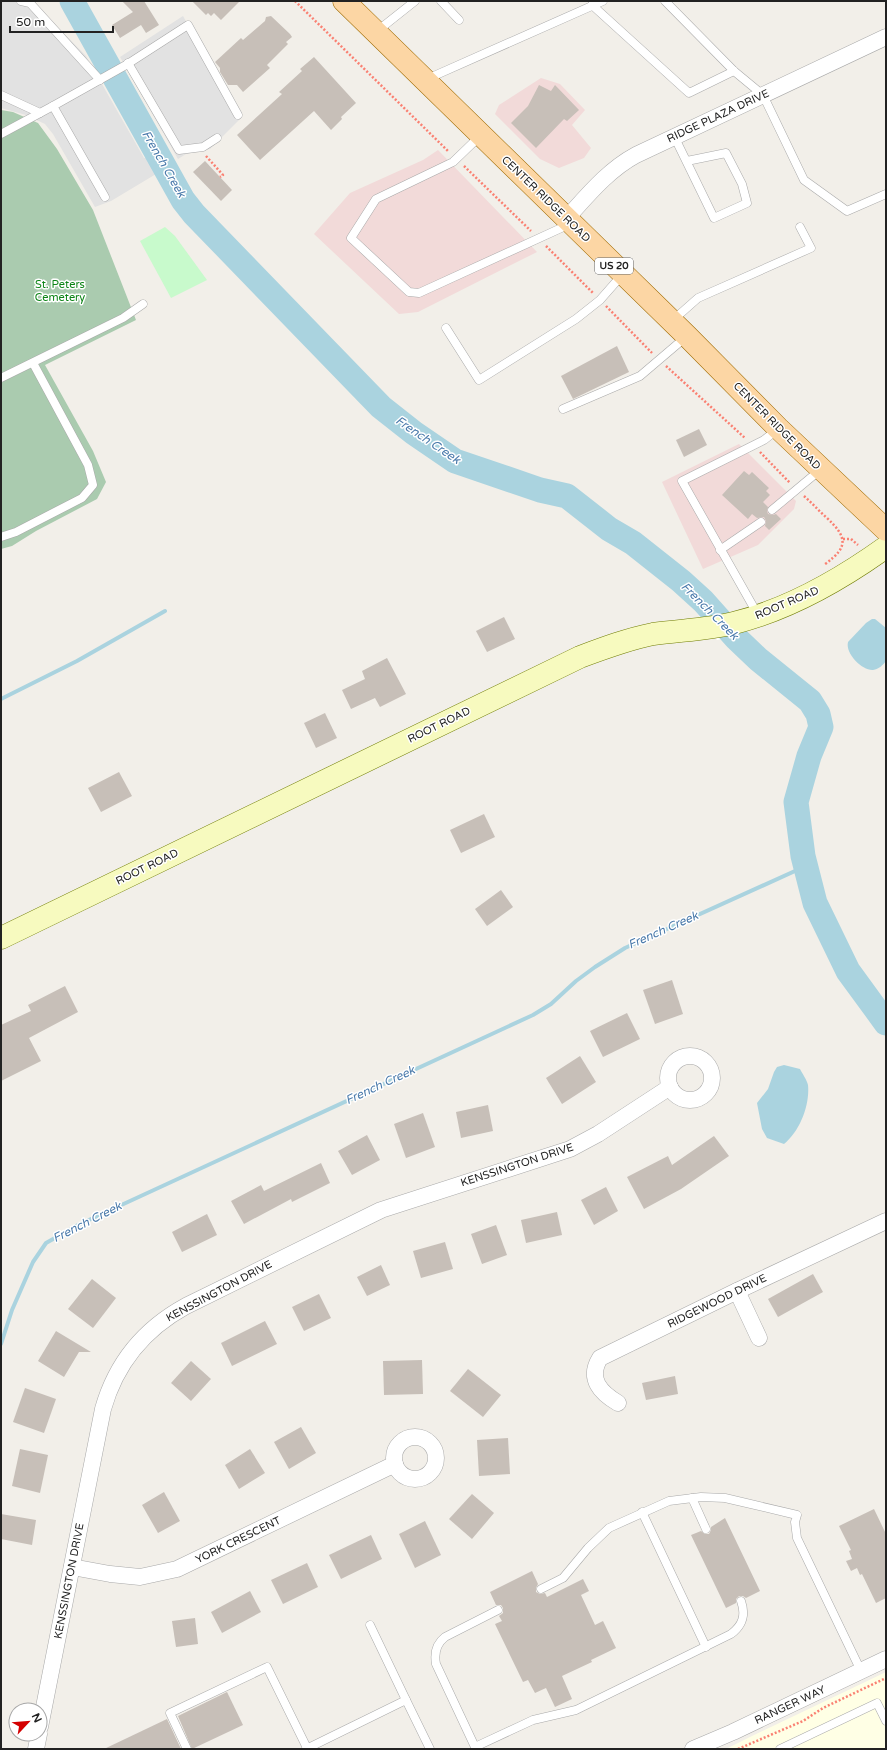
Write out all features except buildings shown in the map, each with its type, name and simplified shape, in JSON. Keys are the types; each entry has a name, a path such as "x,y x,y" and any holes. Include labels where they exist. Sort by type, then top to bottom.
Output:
{"main road":[{"name":"CENTER RIDGE ROAD","path":"344,1 671,322 688,336 778,428 886,530"}],"street":[{"name":"RIDGE PLAZA DRIVE","path":"568,221 597,186 623,163 644,150 886,37"},
{"name":"ROOT ROAD","path":"1,938 580,657 631,639 709,628 735,623 758,616 780,608 825,586 847,574 886,547"},
{"name":"KENSSINGTON DRIVE","path":"45,1702 106,1396 118,1370 133,1348 152,1328 186,1306 365,1217 461,1183 553,1156 584,1143 670,1087"},
{"name":"RIDGEWOOD DRIVE","path":"618,1404 598,1386 595,1366 600,1358 737,1291 886,1221"},
{"path":"737,1291 759,1338"},
{"name":"YORK CRESCENT","path":"72,1567 110,1574 140,1577 177,1569 395,1464"},
{"name":"RANGER WAY","path":"693,1749 733,1732 886,1659"}],"lane":[{"path":"21,1 30,3 100,80"},
{"path":"375,32 415,1"},
{"path":"441,1 459,20"},
{"path":"424,80 603,1"},
{"path":"665,1 734,71 763,95 804,180 847,211 886,194"},
{"path":"592,6 689,94 734,71"},
{"path":"1,134 100,80 188,25 238,115"},
{"path":"127,64 179,150 204,147 217,138"},
{"path":"1,95 40,113"},
{"path":"53,106 105,197"},
{"path":"481,136 453,162 376,199 351,238 409,292 419,293 539,238 568,221"},
{"path":"674,136 714,218 747,204 742,184 726,153 687,161"},
{"path":"671,322 698,298 811,248 800,227"},
{"path":"446,328 479,380 576,319 600,300 622,274"},
{"path":"1,378 123,318 143,304"},
{"path":"563,409 640,376 688,336"},
{"path":"1,537 16,532 82,498 93,485 88,465 33,363"},
{"path":"758,616 682,480 764,440 778,428"},
{"path":"772,510 821,469"},
{"path":"720,550 761,522"},
{"path":"692,1498 706,1529"},
{"path":"541,1589 563,1578 572,1569 585,1551 614,1526 669,1501 692,1498 725,1498 797,1515 795,1522 796,1538 861,1671"},
{"path":"642,1512 706,1647"},
{"path":"498,1610 445,1637 439,1643 435,1653 436,1664 475,1747 533,1720 576,1710 731,1634 742,1624 743,1609 740,1601"},
{"path":"370,1625 430,1749"},
{"path":"187,1749 170,1713 267,1667 306,1749 406,1700"},
{"path":"780,1749 877,1702 886,1721"}],"path":[{"path":"295,1 539,238 660,360 754,445 797,490 836,526 843,539 843,544 839,553 822,566"},
{"path":"212,158 208,156 223,175 220,177"},
{"path":"843,539 851,539"},
{"path":"738,1749 803,1721 823,1708 886,1678"}],"shaded area":[{"path":"1,1 29,1 34,3 86,56 144,158 146,158 156,174 111,201 95,207 53,134 45,124 26,115 1,108"},
{"path":"183,16 240,119 210,149 186,154 178,159 120,57"},
{"path":"541,78 560,84 585,110 572,125 591,148 584,158 559,168 540,159 495,114 499,105"},
{"path":"438,150 537,252 418,312 399,314 314,234 350,193 423,160"},
{"path":"739,444 796,501 794,509 758,545 703,569 662,482"},
{"path":"886,1672 886,1749 726,1749 754,1735"}],"green space":[{"name":"St. Peters Cemetery","path":"1,110 13,112 38,123 57,149 93,210 136,320 45,365 93,451 106,482 97,499 36,531 12,546 1,549"},
{"path":"165,227 175,236 207,280 171,298 140,241"}],"water":[{"path":"872,619 875,619 886,628 886,661 881,667 869,670 860,665 849,652 848,642 866,623"},
{"path":"784,1065 800,1069 808,1085 808,1093 806,1109 803,1117 795,1132 784,1144 767,1138 762,1129 757,1103 768,1089 777,1067"}],"pier":[{"path":"719,605 745,634 717,640 694,609"}],"waterway":[{"name":"French Creek","path":"72,1 183,200 194,214 381,407 414,433 455,461 540,490 567,496 609,529 633,543 681,581 703,601 736,638 758,659 810,701 818,714 821,727 809,756 796,802 803,856 815,903 848,971 886,1023"},
{"path":"1,699 77,661 165,611"},
{"name":"French Creek","path":"1,1344 12,1310 33,1262 46,1243 78,1225 533,1015 551,1004 576,981 595,967 625,948 806,866"}]}
